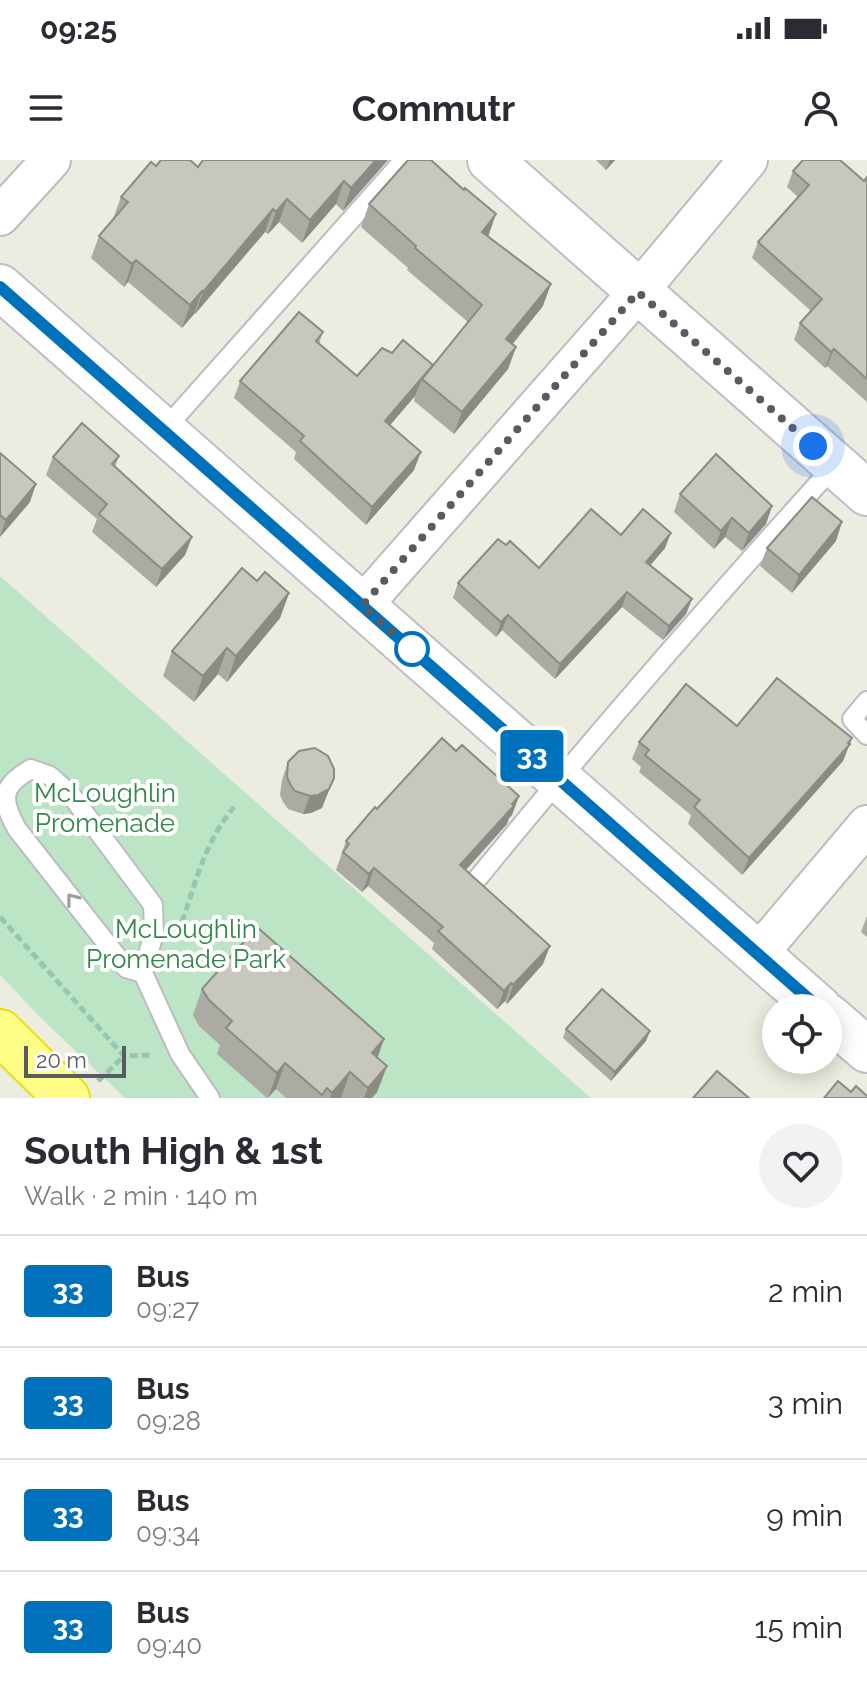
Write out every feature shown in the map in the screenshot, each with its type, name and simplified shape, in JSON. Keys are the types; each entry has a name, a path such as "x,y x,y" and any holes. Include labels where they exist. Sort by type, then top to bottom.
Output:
{"highway":[{"path":"0,1032 67,1098"}],"street":[{"path":"0,216 51,160"},
{"path":"490,160 867,493"},
{"path":"362,606 638,292 748,160"},
{"path":"0,287 803,994"},
{"path":"758,954 867,825"},
{"path":"842,1028 867,1050"}],"lane":[{"path":"163,431 404,160"},
{"path":"478,878 558,779 835,465"},
{"path":"867,701 852,719 867,735"},
{"path":"143,973 126,968 17,829 5,808 6,791 19,775 31,769 50,776 71,795 153,905 154,933 143,973 180,1054 210,1098"}],"path":[{"path":"180,928 206,850 220,823 234,807"},
{"path":"0,917 124,1056"},
{"path":"107,1073 124,1056 180,1054"}],"green space":[{"name":"McLoughlin Promenade","path":"0,576 591,1098 125,1098 0,975"}],"building":[{"path":"161,160 190,160 198,167 203,160 376,160 351,188 344,181 310,220 287,199 276,212 273,209 190,305 136,260 132,264 99,236 128,202 121,197 151,162 156,166"},
{"path":"408,160 431,160 496,214 482,232 551,284 506,339 516,347 462,412 422,379 482,305 369,204"},
{"path":"803,160 840,160 864,181 867,177 867,379 800,323 822,299 758,242 809,185 793,171"},
{"path":"299,312 323,332 316,341 357,376 382,348 392,353 403,340 433,365 385,421 421,452 372,507 300,441 304,436 240,381"},
{"path":"82,423 119,456 112,464 192,537 162,569 99,514 107,504 53,457"},
{"path":"0,453 36,484 6,520 0,515"},
{"path":"716,454 772,506 749,533 732,518 721,531 680,494"},
{"path":"812,497 842,522 799,575 767,548"},
{"path":"591,509 621,535 643,509 671,533 646,562 692,599 669,626 627,592 560,664 508,615 501,622 458,583 498,539 506,545 510,541 539,568"},
{"path":"242,568 257,581 265,572 289,593 236,656 227,648 203,676 172,651"},
{"path":"777,678 852,738 749,858 694,807 700,800 645,755 649,750 639,742 686,684 737,726"},
{"path":"442,738 456,751 462,745 519,796 512,804 514,806 460,865 550,946 504,991 438,931 443,927 374,868 369,874 343,852 349,844 346,841 375,807 377,809"},
{"path":"315,748 328,756 334,778 329,789 310,796 295,791 290,784 288,762 299,751"},
{"path":"257,927 384,1039 372,1053 387,1066 368,1088 350,1072 332,1093 327,1088 322,1095 285,1063 277,1073 226,1028 232,1021 209,1000 202,989"},
{"path":"602,989 650,1031 615,1072 566,1029"},
{"path":"717,1071 749,1098 693,1098"},
{"path":"838,1081 851,1092 856,1086 867,1098 824,1098"}],"bus line":[{"name":"33","path":"0,287 803,994"}],"route":[{"path":"412,649 418,654 362,606 638,292 813,446"}],"park label":[{"name":"McLoughlin Promenade Park","path":"186,944"}]}
